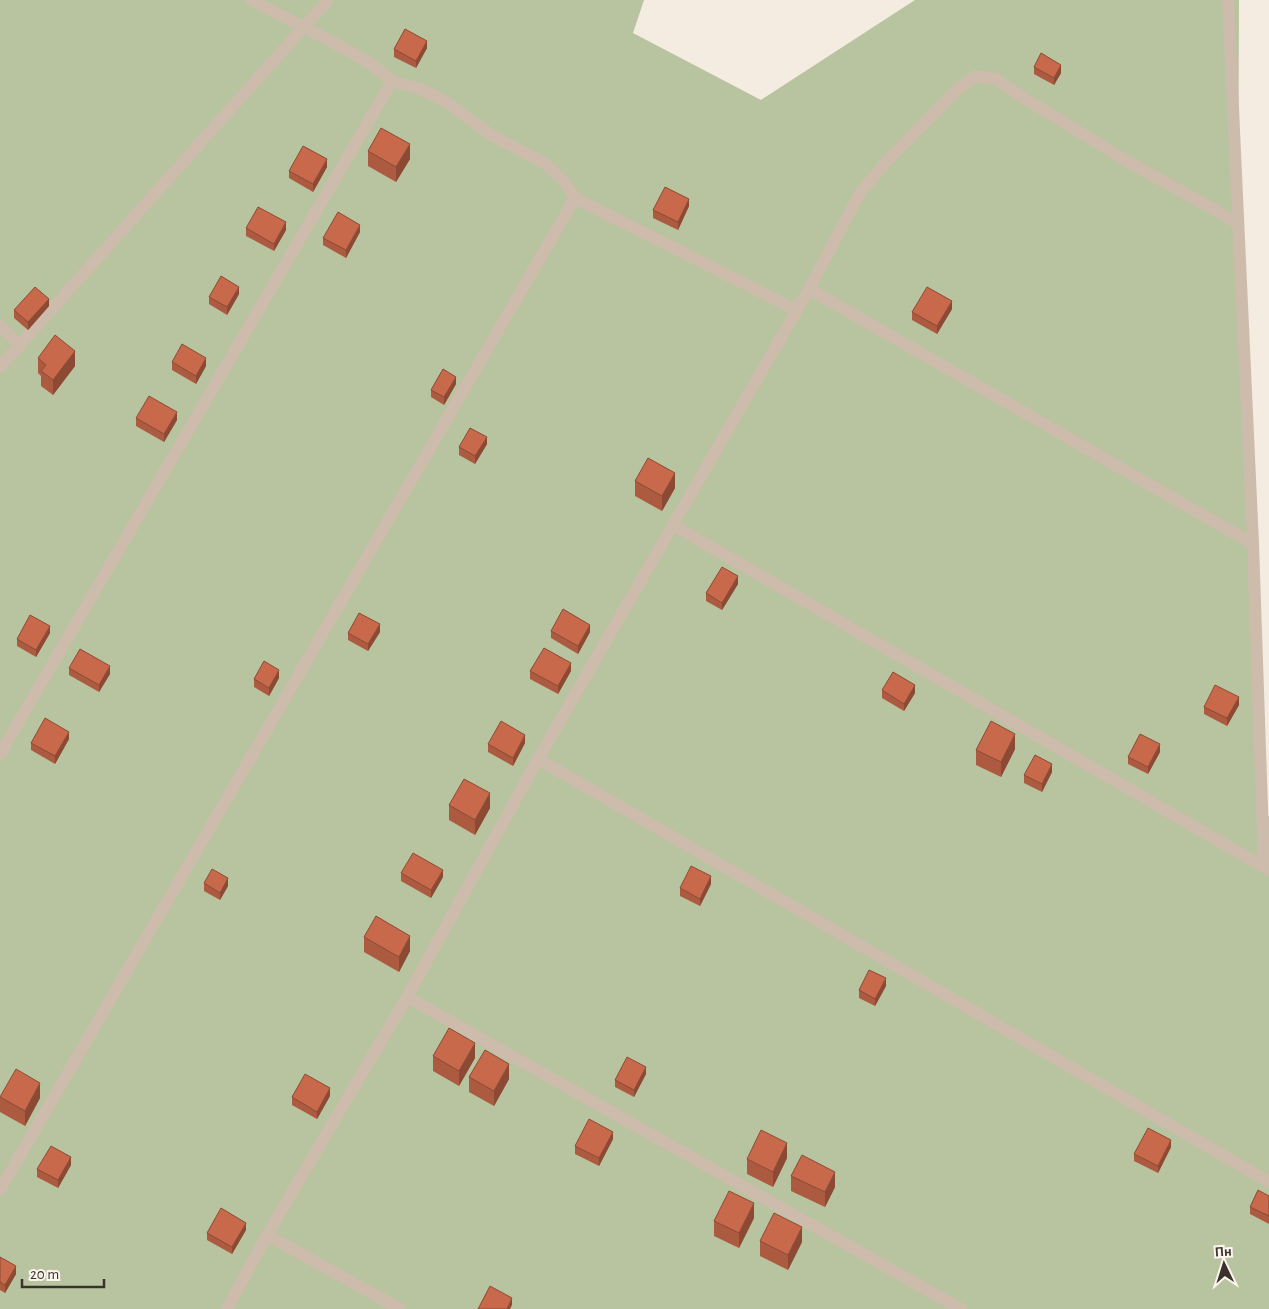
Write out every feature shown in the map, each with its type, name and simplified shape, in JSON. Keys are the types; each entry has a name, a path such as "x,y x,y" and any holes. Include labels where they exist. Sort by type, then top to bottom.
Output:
{"lane":[{"path":"251,0 370,63 392,81 420,89 445,101 491,135 546,164 563,180 575,198 796,310"},
{"path":"0,367 328,0"},
{"path":"1228,0 1266,822 1266,869"},
{"path":"227,1309 267,1235 407,998 538,759 809,289 860,193 885,162 952,95 976,76 996,79 1125,160 1238,223"},
{"path":"0,754 392,81"},
{"path":"0,1190 575,198"},
{"path":"809,289 1253,544"},
{"path":"0,326 20,346"},
{"path":"673,525 1266,869"},
{"path":"538,759 1269,1182"},
{"path":"407,998 961,1309"},
{"path":"267,1235 400,1309"}],"green space":[{"path":"0,0 644,0 633,33 761,100 915,0 1239,0 1238,223 1264,821 1269,822 1269,1309 0,1309"}],"building":[{"path":"405,29 427,41 416,61 394,49"},
{"path":"1041,53 1061,65 1054,78 1034,67"},
{"path":"381,128 410,144 396,167 368,151"},
{"path":"303,146 327,159 313,184 289,171"},
{"path":"665,187 689,199 678,222 653,210"},
{"path":"258,207 286,222 274,244 246,228"},
{"path":"338,212 360,225 346,250 323,238"},
{"path":"221,276 239,287 227,307 209,297"},
{"path":"35,287 49,299 28,322 14,310"},
{"path":"927,287 952,301 937,326 912,312"},
{"path":"55,335 75,351 53,380 41,371 46,365 38,358"},
{"path":"182,344 206,358 196,376 172,362"},
{"path":"443,369 456,377 444,397 431,390"},
{"path":"149,396 177,412 164,434 136,418"},
{"path":"470,428 487,437 475,456 459,447"},
{"path":"648,458 675,473 662,496 635,481"},
{"path":"722,567 738,576 722,603 706,593"},
{"path":"563,609 590,625 578,646 551,631"},
{"path":"359,613 380,624 368,644 348,633"},
{"path":"30,615 50,626 36,650 17,639"},
{"path":"544,648 571,663 558,686 530,671"},
{"path":"80,649 110,666 99,685 69,668"},
{"path":"264,661 279,670 269,688 254,679"},
{"path":"893,672 915,685 904,704 882,690"},
{"path":"1215,685 1239,697 1227,718 1204,707"},
{"path":"45,718 69,732 55,756 31,743"},
{"path":"501,721 525,735 513,758 488,744"},
{"path":"991,721 1015,734 1001,762 976,750"},
{"path":"1140,734 1160,744 1148,767 1128,757"},
{"path":"1035,755 1052,764 1042,784 1024,775"},
{"path":"464,779 490,793 475,820 449,805"},
{"path":"413,853 443,870 431,890 401,873"},
{"path":"691,866 711,876 700,899 680,888"},
{"path":"212,869 228,878 220,893 204,883"},
{"path":"376,916 410,936 399,957 364,937"},
{"path":"869,970 886,978 875,999 859,990"},
{"path":"449,1028 475,1043 459,1071 433,1056"},
{"path":"485,1050 509,1064 494,1091 469,1077"},
{"path":"627,1057 646,1067 634,1090 615,1080"},
{"path":"16,1069 40,1083 25,1111 0,1097"},
{"path":"305,1074 330,1088 317,1112 292,1097"},
{"path":"589,1119 613,1132 599,1158 575,1146"},
{"path":"1148,1128 1171,1140 1158,1166 1134,1154"},
{"path":"761,1130 787,1143 773,1172 747,1159"},
{"path":"51,1146 71,1157 58,1180 37,1169"},
{"path":"802,1155 835,1172 825,1192 791,1176"},
{"path":"1258,1190 1269,1196 1269,1216 1250,1207"},
{"path":"729,1191 754,1203 739,1233 714,1221"},
{"path":"221,1208 246,1223 232,1247 207,1233"},
{"path":"774,1213 802,1227 788,1255 760,1241"},
{"path":"0,1257 16,1266 5,1285 0,1282"},
{"path":"490,1286 512,1298 507,1309 478,1309"}]}
